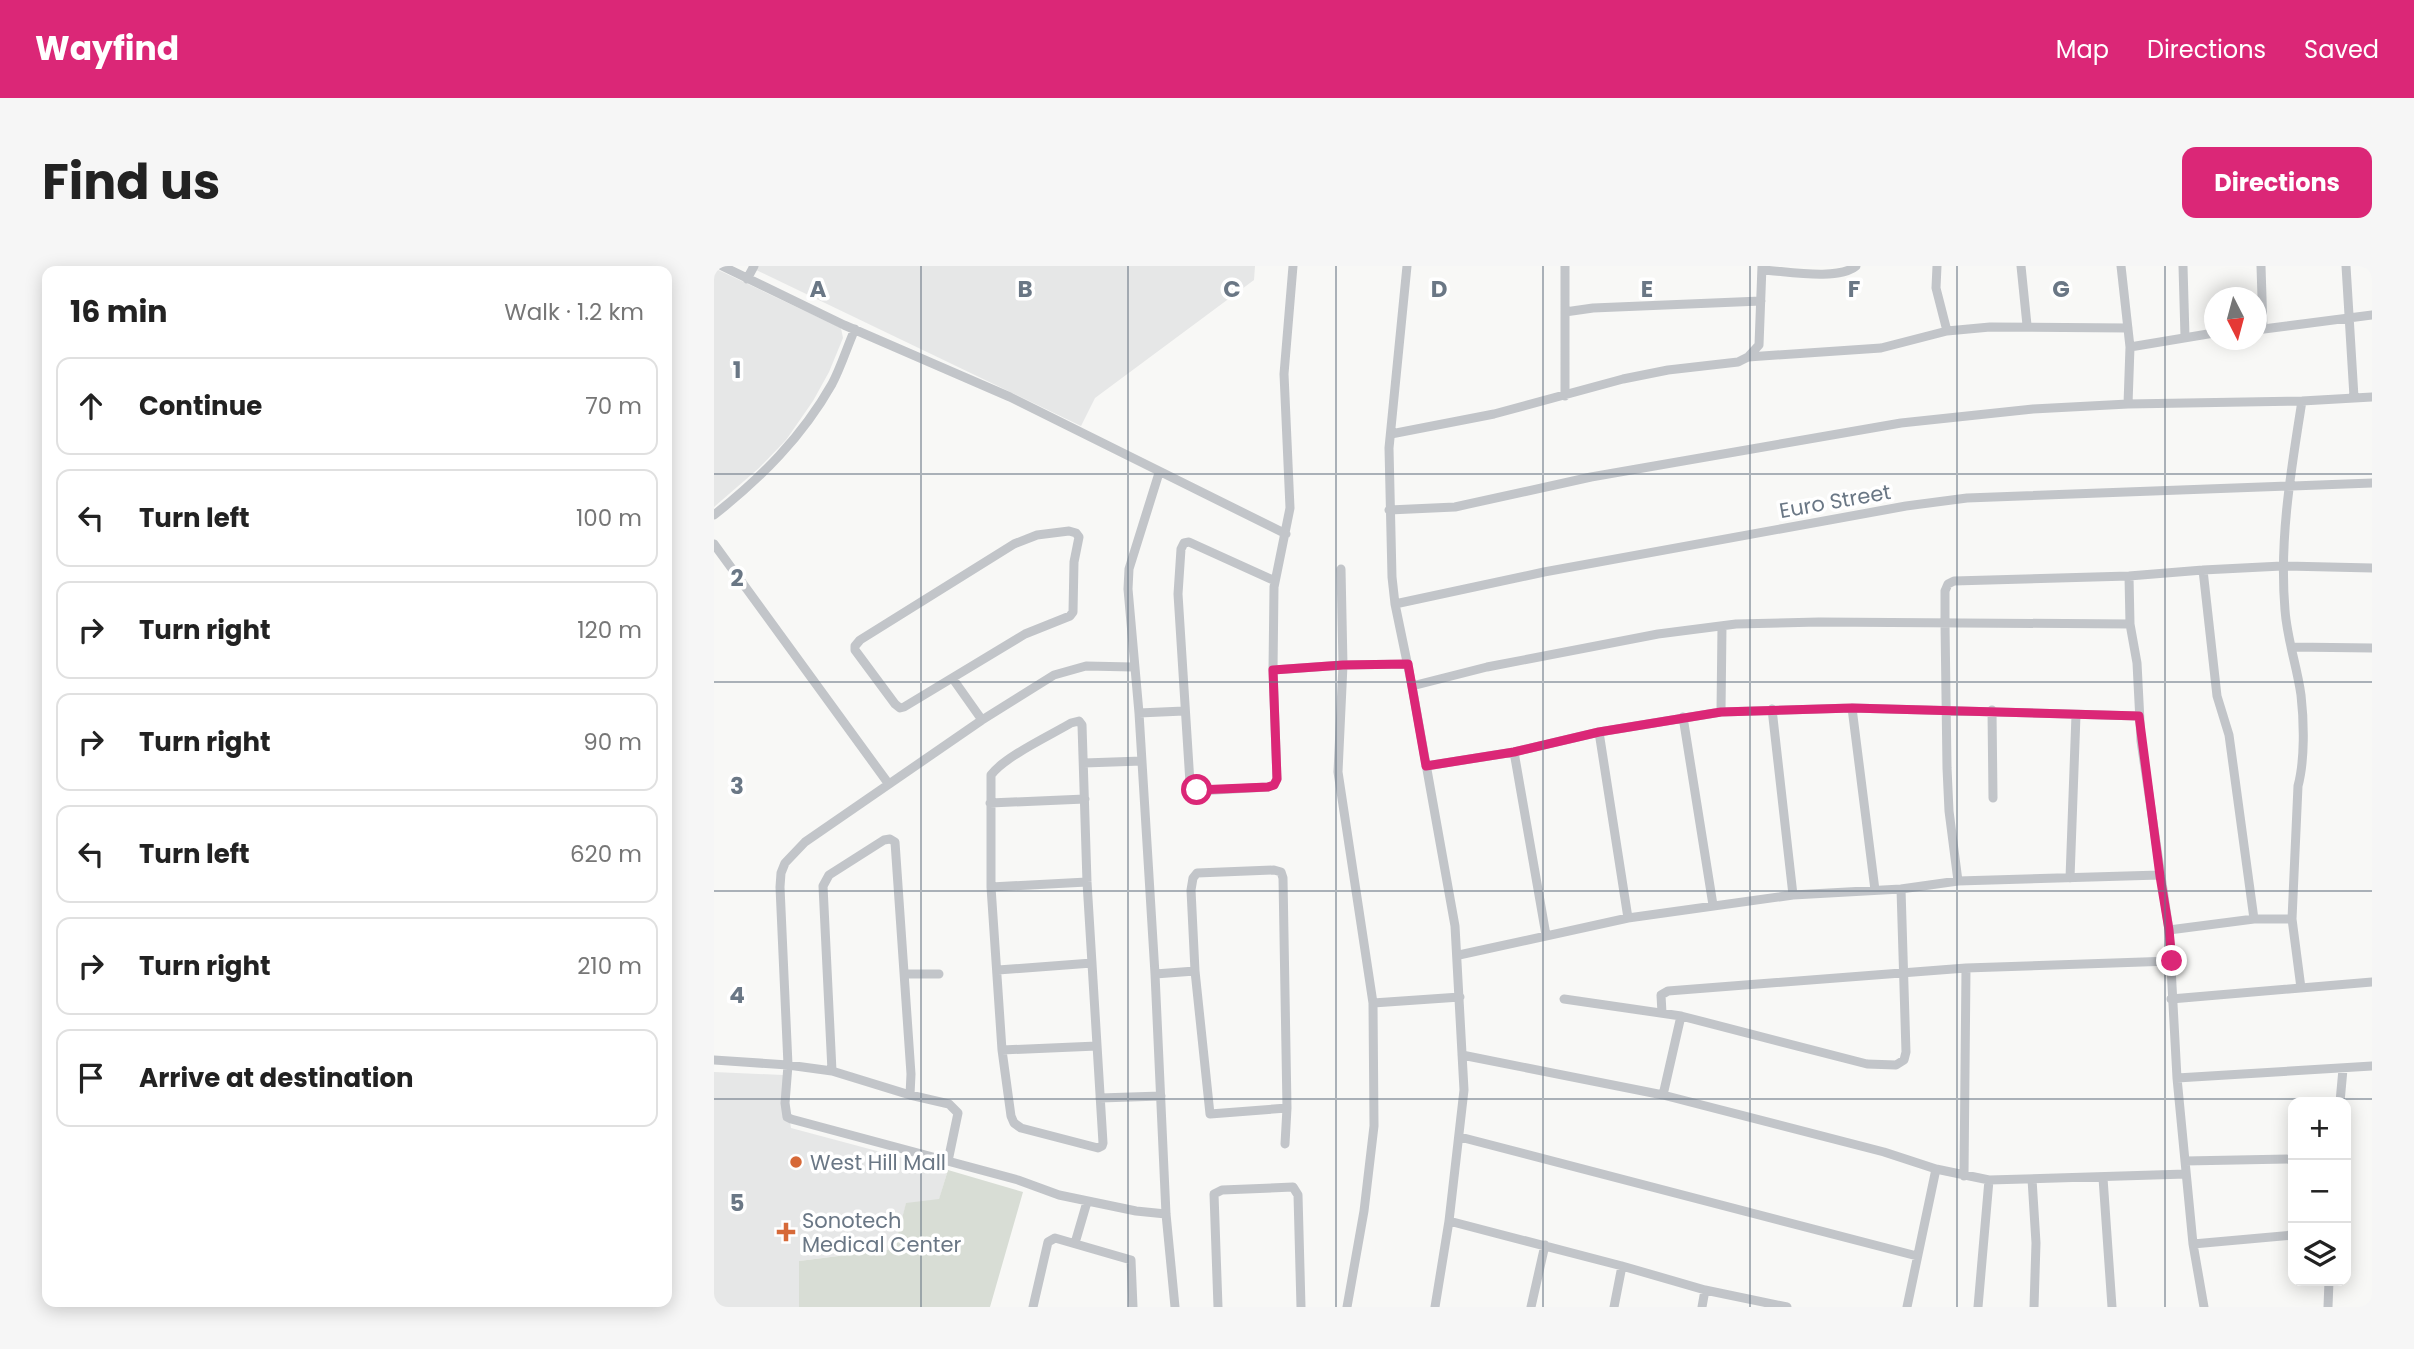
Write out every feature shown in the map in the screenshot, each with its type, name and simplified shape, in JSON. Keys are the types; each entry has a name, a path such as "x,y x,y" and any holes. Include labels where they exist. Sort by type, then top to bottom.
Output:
{"street":[{"path":"722,266 855,330 1010,397 1286,534"},
{"path":"747,279 754,266"},
{"path":"1275,581 1198,545 1184,543 1181,549 1178,582 1184,711 1191,788 1210,790 1268,787 1274,785 1277,779 1273,670 1275,581 1286,534 1290,481 1286,453 1284,374 1293,266"},
{"path":"1407,266 1391,434 1389,510 1395,604 1455,926 1464,1090 1436,1307"},
{"path":"1565,266 1565,396"},
{"path":"1391,434 1494,414 1623,379 1668,370 1738,362 1748,357 1759,345 1762,268 1833,273 1846,272 1856,266"},
{"path":"1937,266 1936,288 1947,331"},
{"path":"2021,266 2027,325"},
{"path":"2121,266 2130,347 2127,404"},
{"path":"2183,266 2185,337"},
{"path":"2261,266 2261,287"},
{"path":"2346,266 2354,397"},
{"path":"1565,312 1593,308 1761,301"},
{"path":"2267,328 2372,315"},
{"path":"1748,357 1881,348 1947,331 2027,325 2128,328"},
{"path":"714,515 778,460 799,433 832,383 855,330"},
{"path":"2130,347 2204,335"},
{"path":"1389,510 1455,507 1591,477 1902,423 2127,404 2372,397"},
{"path":"2301,988 2292,919 2298,786 2303,769 2301,695 2285,611 2282,566 2289,485 2302,401"},
{"path":"1159,472 1129,569 1128,589 1139,713 1167,1214 1175,1307"},
{"name":"Euro Street","path":"1395,604 1544,572 1906,506 1967,498 2372,483"},
{"path":"1069,531 1076,533 1079,537 1074,562 1073,612 1070,616 1025,634 953,679 900,708 873,676 855,646 860,640 1014,544 1037,535 1069,531"},
{"path":"714,544 888,783"},
{"path":"1958,881 1949,811 1945,622 1945,591 1948,584 1954,581 2129,576 2282,566 2372,568"},
{"path":"1341,569 1343,665 1338,772 1373,1003 1374,1126 1364,1210 1347,1307"},
{"path":"2203,570 2217,696 2229,735 2254,919"},
{"path":"2129,576 2130,624 2137,663 2139,716 2172,961 2171,999 2193,1244 2204,1307"},
{"path":"1412,686 1487,667 1645,637 1722,626 1819,622 2130,624"},
{"path":"1721,712 1722,626"},
{"path":"2291,647 2372,648"},
{"path":"1273,670 1408,664"},
{"path":"1133,667 1086,666 1055,675 888,783 805,842 785,863 781,873 788,1065 785,1103 787,1116 1087,1202 1167,1214"},
{"path":"953,679 982,720"},
{"path":"1426,766 1514,752 1599,732 1721,712 1852,708 2139,716"},
{"path":"1852,708 1875,890"},
{"path":"1772,709 1793,895"},
{"path":"1992,710 1993,798"},
{"path":"1139,713 1184,711"},
{"path":"2070,878 2076,715"},
{"path":"1683,717 1713,905"},
{"path":"1079,721 1082,725 1084,763 1087,882 1103,1143 1098,1149 1021,1128 1014,1123 1011,1116 1002,1050 991,887 990,775 995,769 1071,723 1079,721"},
{"path":"1599,732 1628,918"},
{"path":"1514,752 1546,934"},
{"path":"1084,763 1142,761"},
{"path":"990,803 1084,799"},
{"path":"832,1072 823,886 829,875 884,840 890,839 895,842 911,1074 910,1095"},
{"path":"1285,1144 1287,1108 1283,878 1281,872 1274,870 1197,873 1193,878 1191,890 1195,971 1210,1114 1287,1108"},
{"path":"1458,955 1628,918 1793,895 1901,888 1958,881 2160,876"},
{"path":"991,887 1087,882"},
{"path":"1564,999 1681,1016 1856,1062 1896,1065 1904,1060 1906,1052 1901,888"},
{"path":"2169,930 2254,919 2292,919"},
{"path":"1662,1013 1661,995 1665,992 1966,968 2172,961"},
{"path":"998,970 1092,963"},
{"path":"1964,1176 1966,968"},
{"path":"1155,974 1195,971"},
{"path":"905,974 939,974"},
{"path":"2171,999 2372,982"},
{"path":"1373,1003 1460,997"},
{"path":"1663,1095 1681,1016"},
{"path":"1002,1050 1097,1046"},
{"path":"1462,1055 1663,1095 1884,1152 1964,1176 1989,1180 2032,1180 2186,1174"},
{"path":"714,1060 788,1065 832,1072 949,1104 958,1113 948,1161"},
{"path":"2177,1078 2372,1066"},
{"path":"2340,1097 2343,1069"},
{"path":"1101,1098 1161,1096"},
{"path":"1460,1137 1916,1256"},
{"path":"2185,1161 2288,1159"},
{"path":"1907,1307 1936,1169"},
{"path":"2104,1178 2112,1307"},
{"path":"1978,1307 1989,1180"},
{"path":"2032,1180 2036,1243 2034,1307"},
{"path":"1218,1307 1214,1194 1222,1190 1282,1186 1293,1187 1298,1195 1301,1307"},
{"path":"1075,1243 1087,1202"},
{"path":"1449,1221 1705,1290 1785,1307"},
{"path":"2193,1244 2288,1235"},
{"path":"1033,1307 1048,1242 1055,1238 1131,1260 1133,1307"},
{"path":"1531,1307 1545,1245"},
{"path":"1614,1307 1622,1266"},
{"path":"2328,1307 2329,1286"},
{"path":"1702,1307 1705,1290"}],"shaded area":[{"path":"748,266 1255,266 1254,280 1095,398 1081,426"},
{"path":"714,268 841,328 843,338 813,401 786,440 759,468 714,507"},
{"path":"714,1072 783,1075 791,1128 948,1170 939,1200 906,1204 894,1249 799,1261 799,1307 714,1307"},
{"path":"948,1170 1023,1192 990,1307 799,1307 799,1261 894,1249 906,1203 939,1199"}],"place":[{"name":"West Hill Mall","path":"796,1162"},
{"name":"Sonotech Medical Center","path":"786,1232"}],"route":[{"path":"1197,790 1274,785 1277,779 1273,670 1408,664 1426,766 1514,752 1599,732 1721,712 1852,708 2139,716 2172,961"}]}
